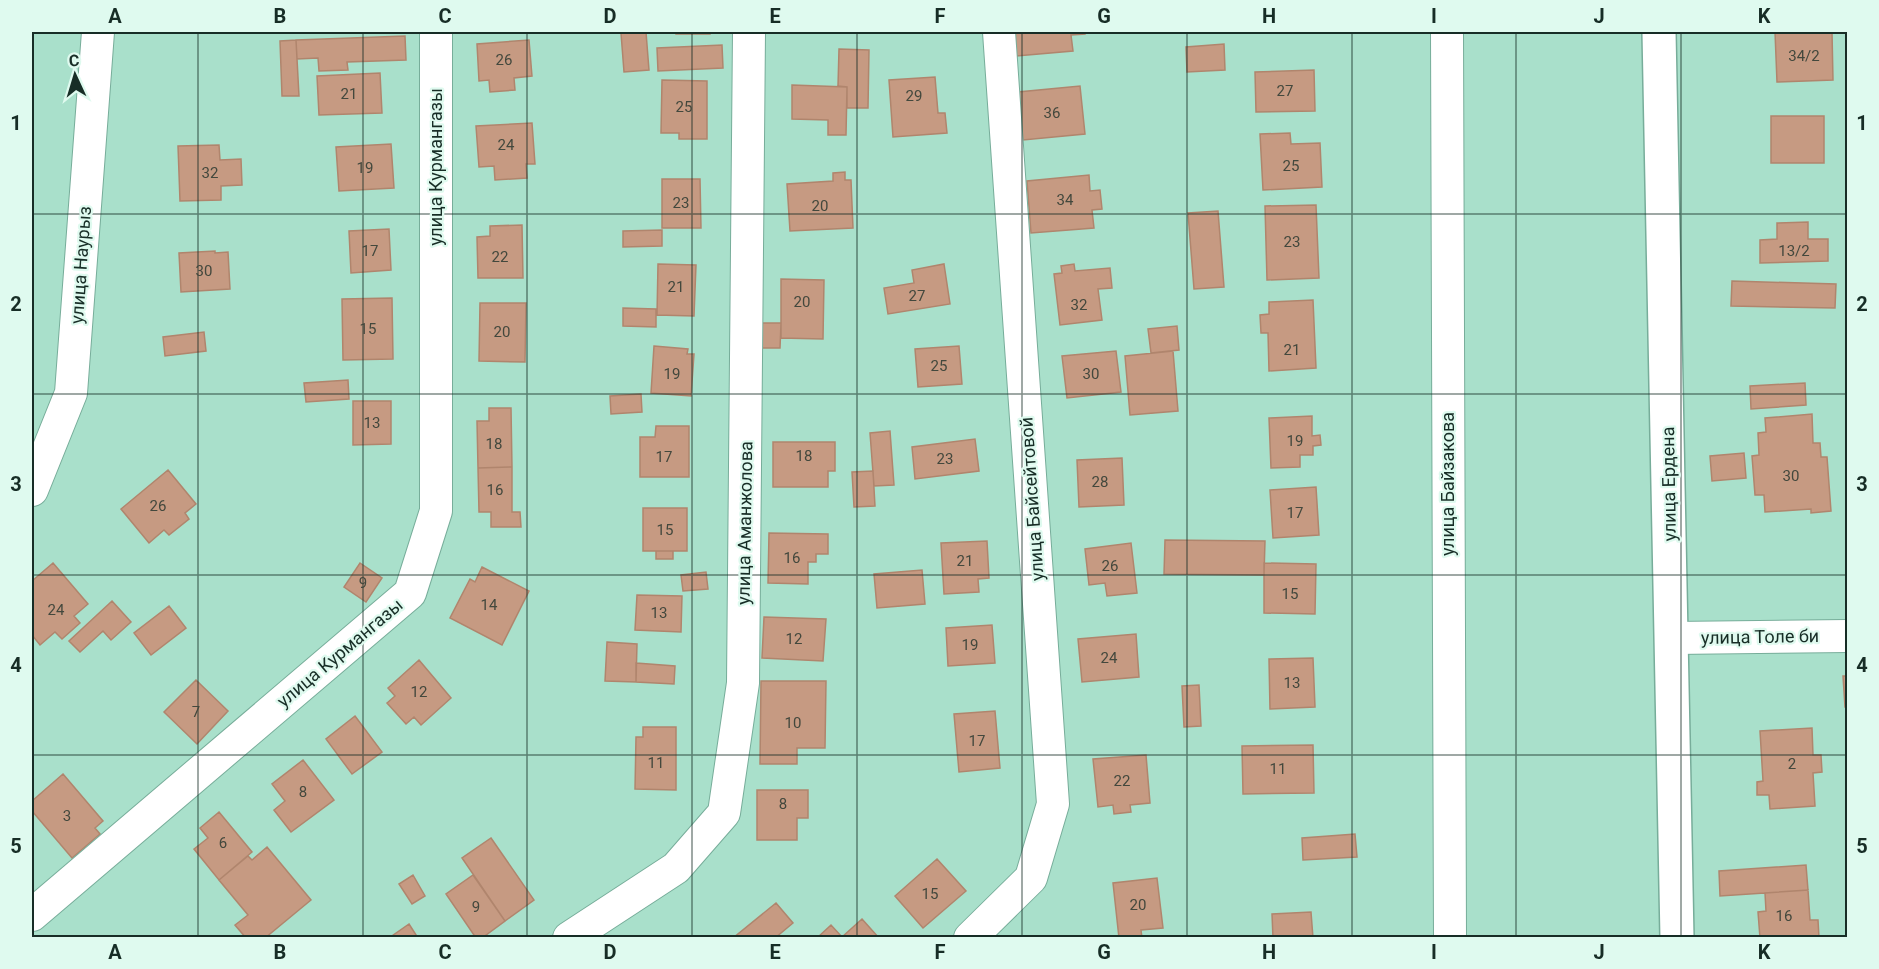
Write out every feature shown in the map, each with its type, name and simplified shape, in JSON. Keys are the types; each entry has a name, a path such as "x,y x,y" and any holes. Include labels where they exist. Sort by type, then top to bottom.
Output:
{"street":[{"name":"улица Наурыз","path":"32,490 71,393 98,32"},
{"name":"улица Курмангазы","path":"32,915 410,593 436,511 435,32"},
{"name":"улица Аманжолова","path":"569,938 676,868 724,813 743,683 749,32"},
{"name":"улица Байсейтовой","path":"970,938 1031,878 1053,804 999,32"},
{"name":"улица Байзакова","path":"1447,32 1450,938"},
{"name":"улица Ердена","path":"1659,32 1673,638 1677,938"},
{"name":"улица Толе би","path":"1673,638 1848,636"}],"building":[{"path":"646,32 649,70 624,72 621,33"},
{"path":"676,32 710,32 710,34 676,34"},
{"path":"1013,32 1085,32 1085,34 1071,35 1073,51 1015,56"},
{"path":"1310,32 1310,33 1246,33"},
{"path":"1775,32 1832,32 1833,80 1777,82"},
{"path":"405,36 406,60 347,62 348,70 319,71 318,58 297,59 296,40"},
{"path":"296,40 299,96 282,96 280,41"},
{"path":"529,40 532,76 514,78 515,90 490,92 489,80 479,81 477,44"},
{"path":"1224,44 1225,70 1187,72 1186,47"},
{"path":"722,45 723,68 658,71 657,48"},
{"path":"839,49 869,50 868,108 847,108 847,87 838,86"},
{"path":"1314,70 1315,111 1256,112 1255,72"},
{"path":"380,73 382,113 319,115 317,76"},
{"path":"935,77 938,113 945,113 947,133 893,137 889,80"},
{"path":"662,80 707,81 707,139 679,139 679,133 661,133"},
{"path":"792,85 847,87 846,135 828,135 828,120 792,119"},
{"path":"1080,86 1085,134 1023,140 1018,92"},
{"path":"1771,116 1824,116 1824,163 1771,163"},
{"path":"532,123 535,164 526,164 527,178 495,180 494,166 479,167 476,126"},
{"path":"1290,133 1291,144 1320,143 1322,187 1263,190 1260,134"},
{"path":"391,144 394,188 339,191 336,147"},
{"path":"219,145 220,160 241,159 242,185 221,186 221,200 180,201 178,146"},
{"path":"845,172 845,180 851,180 853,228 790,231 787,184 833,181 833,173"},
{"path":"1089,175 1090,191 1100,190 1102,209 1092,210 1094,228 1031,233 1027,181"},
{"path":"662,179 700,179 701,228 662,228"},
{"path":"1316,205 1319,278 1267,280 1265,206"},
{"path":"1218,211 1224,287 1194,289 1188,213"},
{"path":"1808,222 1808,239 1828,239 1828,261 1760,263 1760,240 1777,239 1777,223"},
{"path":"522,225 523,278 478,278 477,237 490,236 490,226"},
{"path":"389,229 391,270 351,273 349,231"},
{"path":"662,230 662,246 623,247 623,231"},
{"path":"215,251 215,253 228,252 230,289 181,292 179,253"},
{"path":"658,264 696,265 694,316 657,315"},
{"path":"944,264 950,304 888,314 884,288 914,283 912,270"},
{"path":"1074,264 1075,271 1110,268 1112,288 1098,289 1102,320 1060,325 1054,274 1062,273 1061,266"},
{"path":"781,279 824,280 823,339 781,338"},
{"path":"1732,281 1836,284 1835,308 1731,306"},
{"path":"392,298 393,359 343,360 342,299"},
{"path":"1313,300 1316,368 1269,371 1268,333 1261,333 1260,315 1269,314 1269,302"},
{"path":"480,303 526,303 525,362 479,361"},
{"path":"623,308 656,309 656,327 623,326"},
{"path":"761,323 781,323 780,348 761,348"},
{"path":"1177,326 1179,350 1151,353 1148,329"},
{"path":"204,332 206,351 165,356 163,337"},
{"path":"654,346 688,349 687,354 694,354 691,396 651,393"},
{"path":"959,346 962,384 918,387 915,349"},
{"path":"1116,351 1121,392 1067,398 1062,356"},
{"path":"1173,351 1178,411 1130,415 1125,356"},
{"path":"348,380 349,399 306,402 304,383"},
{"path":"1805,383 1806,405 1751,409 1750,386"},
{"path":"641,394 642,412 611,414 610,396"},
{"path":"353,401 391,401 391,444 353,445"},
{"path":"489,408 511,408 512,467 478,468 477,421 489,421"},
{"path":"1812,414 1813,443 1820,443 1821,457 1827,457 1831,511 1811,513 1811,509 1765,512 1764,495 1755,495 1752,456 1759,455 1758,433 1766,432 1765,418"},
{"path":"1312,416 1312,436 1320,435 1321,445 1313,446 1313,455 1300,455 1300,467 1271,468 1269,418"},
{"path":"656,426 689,426 689,477 640,477 640,437 655,437"},
{"path":"890,431 894,485 874,486 870,433"},
{"path":"975,439 979,471 915,479 912,447"},
{"path":"773,442 835,442 835,471 828,471 828,487 773,487"},
{"path":"1744,453 1746,478 1712,481 1710,456"},
{"path":"1122,458 1124,505 1079,507 1077,460"},
{"path":"512,467 512,512 520,512 521,527 491,527 491,512 479,512 478,468"},
{"path":"168,470 196,504 185,513 189,519 169,535 164,530 149,543 121,509"},
{"path":"873,471 875,506 854,507 852,472"},
{"path":"1316,487 1319,535 1273,538 1270,490"},
{"path":"643,508 687,508 687,551 643,551"},
{"path":"769,533 828,534 828,554 816,554 816,562 808,562 808,584 768,583"},
{"path":"1165,540 1265,541 1264,575 1164,574"},
{"path":"987,541 989,578 978,579 979,592 944,594 941,543"},
{"path":"1131,543 1137,593 1107,596 1105,583 1089,585 1085,549"},
{"path":"656,551 673,551 673,559 656,559"},
{"path":"53,563 88,604 74,616 80,623 62,639 55,632 40,645 32,635 32,581"},
{"path":"360,563 382,578 366,602 344,587"},
{"path":"1264,563 1316,564 1315,614 1264,613"},
{"path":"482,567 529,591 502,645 450,618 470,579 475,582"},
{"path":"922,570 925,604 877,608 874,574"},
{"path":"706,572 708,589 683,591 681,575"},
{"path":"637,595 682,596 681,632 635,630"},
{"path":"112,601 131,622 111,640 103,631 80,652 69,641"},
{"path":"169,606 186,628 151,655 134,633"},
{"path":"764,617 826,619 823,661 762,658"},
{"path":"992,625 995,663 948,666 946,628"},
{"path":"1136,634 1139,677 1082,682 1078,639"},
{"path":"607,642 637,644 636,682 605,681"},
{"path":"1313,658 1315,707 1270,709 1269,659"},
{"path":"419,660 451,698 421,725 414,717 406,724 387,703 395,696 388,688"},
{"path":"636,663 675,666 674,684 636,682"},
{"path":"1843,676 1848,676 1848,707 1845,707"},
{"path":"196,680 228,711 197,744 164,712"},
{"path":"761,681 826,681 825,748 797,748 797,764 760,764"},
{"path":"1199,685 1201,726 1184,727 1182,686"},
{"path":"995,711 1000,768 959,772 954,714"},
{"path":"355,716 382,752 352,774 326,739"},
{"path":"643,727 676,727 676,790 635,789 636,737 643,737"},
{"path":"1812,728 1813,755 1821,755 1822,772 1813,773 1815,806 1770,809 1769,795 1757,795 1757,782 1763,781 1760,731"},
{"path":"1313,745 1314,793 1243,794 1242,746"},
{"path":"1146,755 1150,803 1130,805 1131,812 1114,814 1113,805 1098,807 1093,759"},
{"path":"303,760 334,800 291,832 274,810 285,801 272,784"},
{"path":"63,774 103,821 95,828 100,834 72,858 32,811 32,801"},
{"path":"757,790 808,790 808,818 797,818 797,840 757,840"},
{"path":"219,812 252,852 219,880 194,849 208,838 200,828"},
{"path":"1355,834 1357,857 1303,860 1302,838"},
{"path":"491,838 534,900 505,921 462,858"},
{"path":"267,847 311,900 265,938 246,938 235,925 248,915 219,880 248,856 252,860"},
{"path":"937,859 966,891 923,928 895,896"},
{"path":"1806,865 1808,890 1720,896 1719,871"},
{"path":"413,875 425,896 412,904 399,884"},
{"path":"473,875 505,921 482,938 476,938 446,894"},
{"path":"1157,878 1163,928 1141,930 1142,938 1119,938 1113,883"},
{"path":"1808,890 1810,920 1818,920 1819,938 1760,938 1758,912 1766,911 1765,893"},
{"path":"776,903 793,923 775,938 733,938"},
{"path":"1311,912 1313,938 1273,938 1272,914"},
{"path":"862,919 879,938 817,938 831,925 842,937"},
{"path":"409,924 418,938 389,938"}]}
